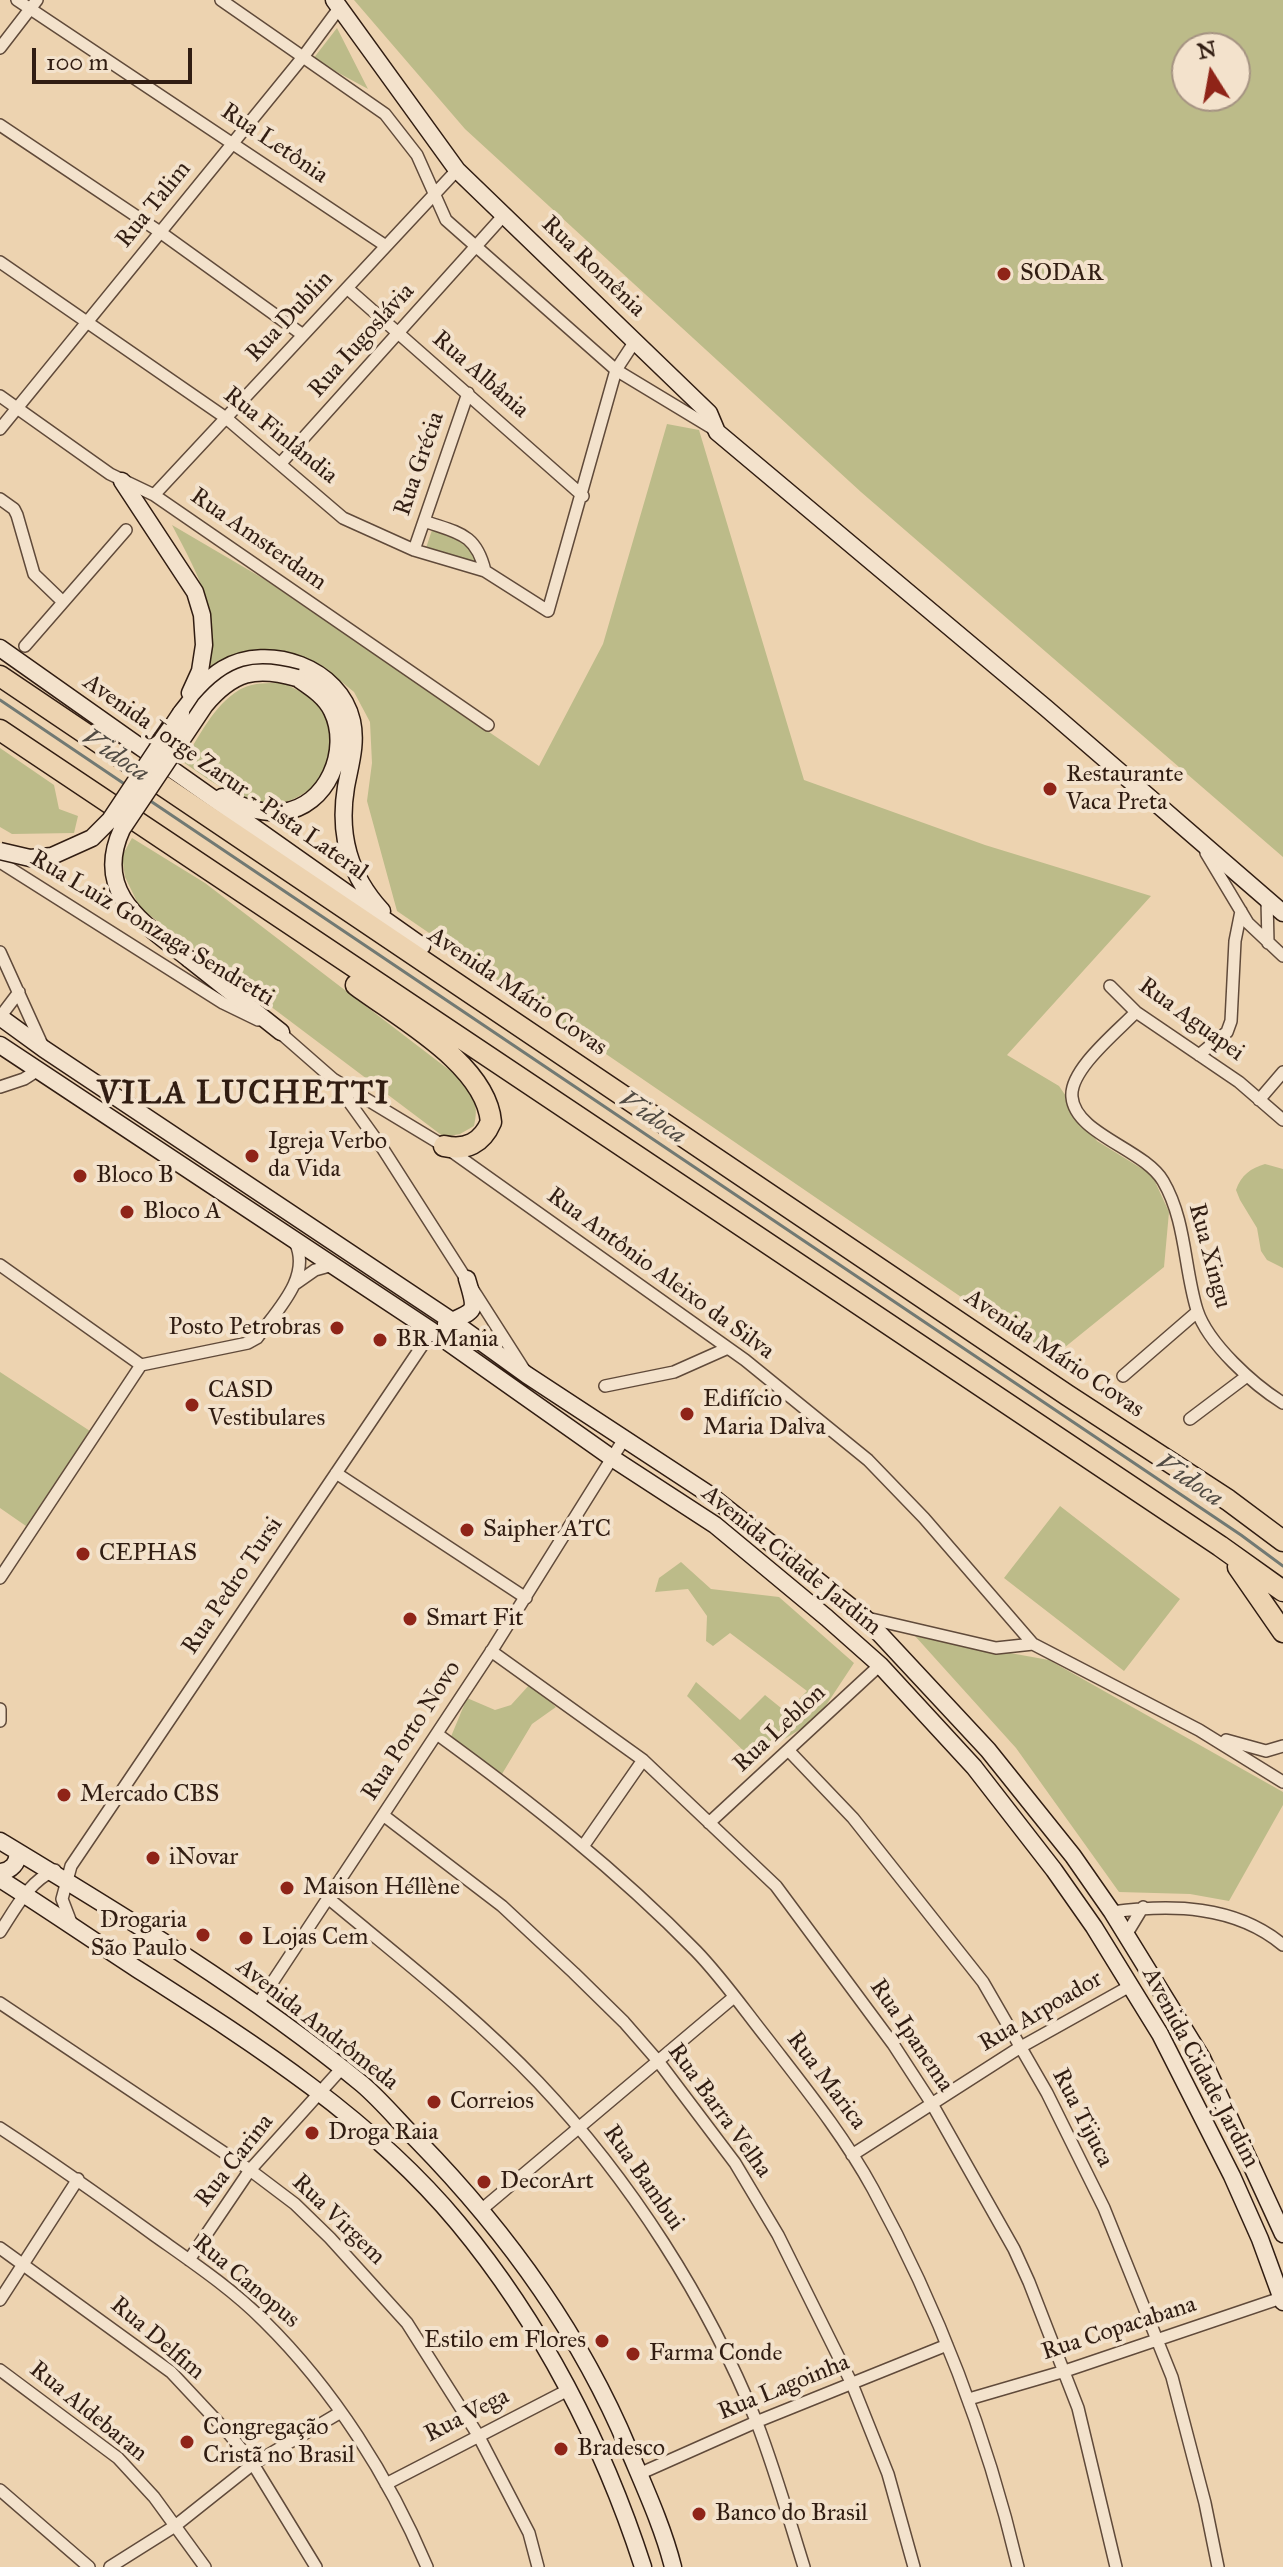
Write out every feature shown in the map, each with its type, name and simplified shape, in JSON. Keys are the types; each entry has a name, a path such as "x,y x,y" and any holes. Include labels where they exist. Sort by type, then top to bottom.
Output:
{"highway":[{"name":"Avenida Mário Covas","path":"0,676 1067,1395 1228,1500 1283,1541"},
{"path":"0,730 1283,1591"},
{"path":"264,908 309,950 453,1057 472,1075 487,1099 491,1122 482,1138 472,1145 461,1148 444,1146"},
{"path":"422,946 502,1013"},
{"path":"1220,1546 1256,1591 1283,1632"}],"main road":[{"name":"Rua Romênia","path":"337,4 457,170 635,341"},
{"path":"635,341 709,413 717,432 1040,702 1283,913"},
{"path":"122,481 195,592 202,615 204,645 200,671 181,713"},
{"name":"Avenida Jorge Zarur - Pista Lateral","path":"0,648 422,946"},
{"path":"0,851 30,858 52,856 92,838 110,820 181,713 205,683 225,668 249,661 271,658 289,661 307,667 326,680 339,694 352,720 354,750 342,815 346,850 371,899 422,946"},
{"path":"184,779 256,811 283,812 300,807 320,792 331,775 339,753 338,729 332,709 318,692 297,678 276,672 254,672 235,677 218,689 122,829 113,848 114,876 124,902 133,914 281,1032"},
{"name":"Avenida Cidade Jardim","path":"0,1017 452,1321 527,1375 710,1495 865,1618 997,1761 1073,1856 1112,1912 1202,2058 1283,2234"},
{"name":"Avenida Cidade Jardim","path":"0,1045 432,1331 612,1458 715,1525 880,1665 974,1767 1086,1915 1160,2034 1232,2176 1260,2239 1282,2300"},
{"path":"432,1331 471,1311 473,1300 467,1279"},
{"name":"Avenida Andrômeda","path":"0,1841 51,1871 69,1874 258,2004 375,2096 460,2184 540,2285 578,2344 639,2474 673,2567"},
{"path":"0,1872 13,1867 18,1858 17,1852"},
{"path":"0,1879 246,2039 319,2093 394,2158 457,2222 506,2288 570,2389 617,2495 641,2561 664,2542"},
{"path":"506,2288 517,2281 540,2285"}],"street":[{"name":"Rua Letônia","path":"17,0 34,5 386,246"},
{"path":"221,0 385,114 417,155 446,220 616,370 717,432"},
{"name":"Rua Talim","path":"0,429 303,57 337,4"},
{"path":"0,48 34,5"},
{"path":"0,125 160,232 303,335"},
{"name":"Rua Dublin","path":"154,495 457,170"},
{"name":"Rua Iugoslávia","path":"281,463 504,215"},
{"name":"Rua Finlândia","path":"0,262 226,418 343,518 414,550 485,571 548,611"},
{"name":"Rua Albânia","path":"347,288 583,496"},
{"name":"Rua Romênia","path":"548,611 583,496 616,370 635,341"},
{"name":"Rua Grécia","path":"414,550 468,393"},
{"name":"Rua Amsterdam","path":"0,396 122,481 154,495 488,725"},
{"path":"0,499 17,515 34,574 62,601"},
{"path":"424,521 471,539 478,549 485,571"},
{"path":"25,646 126,530"},
{"path":"1191,833 1217,868 1256,932 1283,956"},
{"name":"Rua Luiz Gonzaga Sendretti","path":"0,862 223,1003 281,1032 333,1079"},
{"path":"1267,900 1268,943"},
{"path":"1199,1055 1227,1032 1231,1021 1235,941 1241,911"},
{"path":"0,952 44,1049"},
{"name":"Rua Aguapei","path":"1110,986 1136,1012 1239,1082 1283,1120"},
{"path":"0,1017 19,992"},
{"name":"Rua Xingu","path":"1136,1012 1079,1072 1072,1088 1073,1104 1099,1133 1146,1160 1161,1178 1175,1208 1197,1312 1208,1331 1247,1376 1283,1403"},
{"path":"0,1087 24,1079 38,1070"},
{"path":"1259,1100 1283,1072"},
{"path":"333,1079 383,1149 527,1375"},
{"name":"Rua Antônio Aleixo da Silva","path":"333,1079 444,1146 745,1360 868,1460 924,1518 1033,1644"},
{"path":"0,1578 141,1365 248,1343 257,1338 294,1284 301,1263 295,1241"},
{"path":"0,1265 141,1365"},
{"path":"294,1284 315,1270 333,1265"},
{"path":"1123,1376 1197,1312"},
{"name":"Rua Pedro Tursi","path":"69,1874 432,1331"},
{"path":"605,1386 674,1372 728,1348"},
{"path":"1190,1419 1247,1376"},
{"name":"Rua Porto Novo","path":"258,2004 526,1598 624,1439"},
{"path":"336,1473 526,1598"},
{"path":"865,1618 996,1648 1033,1644 1199,1730 1283,1782"},
{"name":"Rua Ipanema","path":"491,1651 643,1760 776,1886 893,2044 932,2104 1014,2249 1065,2371 1091,2459 1116,2567"},
{"name":"Rua Leblon","path":"709,1823 880,1665"},
{"path":"0,1709 0,1721"},
{"path":"1199,1730 1240,1746 1266,1751 1283,1746"},
{"name":"Rua Marica","path":"437,1734 584,1845 699,1955 817,2103 873,2189 947,2345 998,2486 1018,2567"},
{"name":"Rua Tijuca","path":"789,1751 853,1818 983,1982 1047,2093 1104,2208 1172,2377 1205,2503 1218,2567"},
{"path":"584,1845 643,1760"},
{"name":"Rua Barra Velha","path":"383,1815 502,1906 614,2012 658,2061 735,2163 778,2235 852,2384 888,2474 914,2567"},
{"path":"0,1932 24,1895 51,1871"},
{"path":"69,1874 62,1899 74,1928"},
{"name":"Rua Bambui","path":"328,1898 480,2026 537,2081 579,2127 633,2197 714,2330 756,2422 804,2567"},
{"path":"1126,1935 1143,1907"},
{"path":"1112,1912 1143,1907 1186,1907 1246,1923 1283,1945"},
{"name":"Rua Arpoador","path":"852,2155 1019,2048 1130,1986"},
{"path":"481,2210 734,1997"},
{"name":"Rua Virgem","path":"0,2003 250,2170 295,2204 330,2238 407,2323 478,2435 529,2533 538,2567"},
{"name":"Rua Carina","path":"189,2260 250,2170 342,2068"},
{"name":"Rua Canopus","path":"0,2128 78,2179 189,2260 262,2319 297,2355 341,2412 408,2522 427,2567"},
{"path":"0,2300 78,2179"},
{"name":"Rua Delfim","path":"0,2248 171,2372 253,2464 316,2567"},
{"name":"Rua Copacabana","path":"969,2399 1282,2300"},
{"name":"Rua Lagoinha","path":"639,2474 756,2422 947,2345"},
{"name":"Rua Aldebaran","path":"0,2370 118,2458 205,2567"},
{"name":"Rua Vega","path":"386,2484 570,2389"},
{"path":"110,2567 175,2526 253,2464 341,2412"},
{"path":"0,2490 89,2567"}],"shaded area":[{"path":"354,0 1283,0 1283,857 861,492 465,129"},
{"path":"337,28 368,89 313,59"},
{"path":"667,424 699,430 804,780 985,845 1151,896 1007,1055 1059,1086 1097,1141 1152,1175 1169,1212 1164,1267 1054,1356 1002,1325 397,911 367,801 372,763 370,722 354,692 321,665 282,650 241,655 210,670 211,627 204,594 172,525 264,579 539,766 603,644"},
{"path":"432,530 468,544 477,562 426,548"},
{"path":"284,683 316,702 331,733 329,764 321,778 307,791 281,803 264,804 222,788 183,762 207,723 230,697 250,686"},
{"path":"0,748 54,785 59,809 78,816 74,833 12,834 0,827"},
{"path":"132,838 205,883 461,1079 474,1101 474,1126 460,1134 444,1137 140,908 125,877 122,856"},
{"path":"1265,1164 1283,1169 1283,1268 1267,1260 1261,1251 1257,1228 1236,1190 1247,1173"},
{"path":"0,1372 90,1431 26,1526 0,1508"},
{"path":"1060,1506 1180,1599 1124,1671 1004,1578"},
{"path":"681,1562 711,1589 779,1597 854,1663 817,1719 752,1759 687,1696 696,1682 740,1720 765,1695 786,1712 807,1691 730,1633 713,1646 706,1641 707,1616 688,1589 655,1592 659,1578"},
{"path":"915,1636 1049,1660 1283,1792 1283,1805 1229,1901 1190,1894 1119,1892 1016,1748"},
{"path":"531,1683 556,1707 532,1724 502,1774 450,1739 467,1698 495,1710 511,1705"}],"waterway":[{"name":"Vidoca","path":"0,700 126,785"},
{"name":"Vidoca","path":"149,800 1283,1566"}],"place":[{"name":"SODAR","path":"1004,274"},
{"name":"Restaurante Vaca Preta","path":"1050,789"},
{"name":"Igreja Verbo da Vida","path":"252,1156"},
{"name":"Bloco B","path":"80,1176"},
{"name":"Bloco A","path":"127,1212"},
{"name":"Posto Petrobras","path":"337,1328"},
{"name":"BR Mania","path":"380,1340"},
{"name":"CASD Vestibulares","path":"192,1405"},
{"name":"Edifício Maria Dalva","path":"687,1414"},
{"name":"Saipher ATC","path":"467,1530"},
{"name":"CEPHAS","path":"83,1554"},
{"name":"Smart Fit","path":"410,1619"},
{"name":"Mercado CBS","path":"64,1795"},
{"name":"iNovar","path":"153,1858"},
{"name":"Maison Héllène","path":"287,1888"},
{"name":"Drogaria São Paulo","path":"203,1935"},
{"name":"Lojas Cem","path":"246,1938"},
{"name":"Correios","path":"434,2102"},
{"name":"Droga Raia","path":"312,2133"},
{"name":"DecorArt","path":"484,2182"},
{"name":"Estilo em Flores","path":"602,2341"},
{"name":"Farma Conde","path":"633,2354"},
{"name":"Congregação Cristã no Brasil","path":"187,2442"},
{"name":"Bradesco","path":"561,2449"},
{"name":"Banco do Brasil","path":"699,2514"}],"district":[{"name":"VILA LUCHETTI","path":"244,1095"}]}
